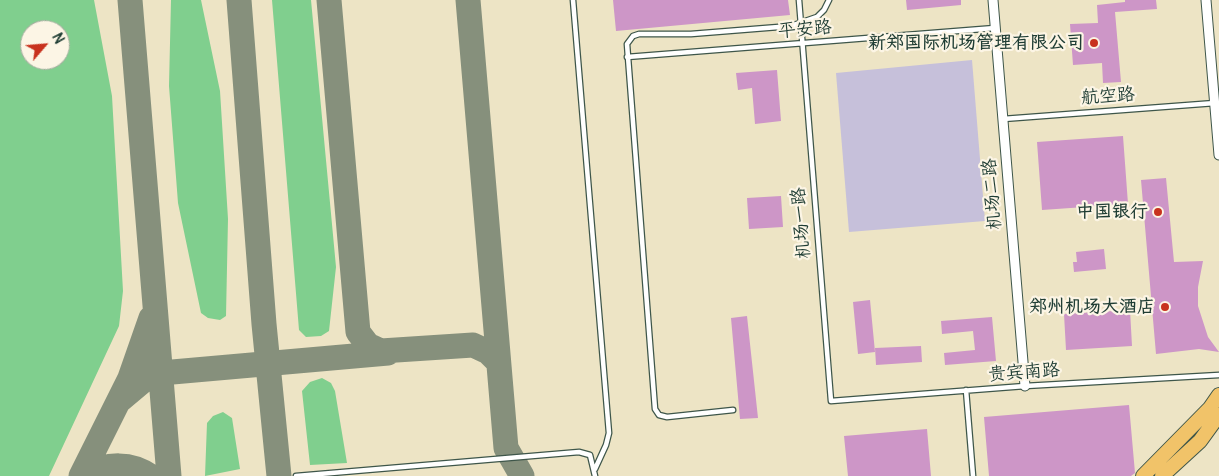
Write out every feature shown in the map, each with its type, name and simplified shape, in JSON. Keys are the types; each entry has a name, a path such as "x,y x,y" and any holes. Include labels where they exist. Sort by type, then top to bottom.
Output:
{"main road":[{"path":"1143,476 1210,408 1219,395"},
{"path":"1162,476 1200,441 1219,415"}],"street":[{"name":"机场二路","path":"994,0 1025,386"},
{"path":"1206,0 1219,155"}],"lane":[{"path":"573,0 609,432 606,445 595,469"},
{"name":"机场一路","path":"799,0 830,401"},
{"path":"733,410 667,417 656,412 653,395 627,44 635,35 691,34 801,24 821,14 829,0"},
{"name":"平安路","path":"628,57 996,28"},
{"name":"航空路","path":"1003,119 1215,103"},
{"name":"贵宾南路","path":"830,401 1025,386 1219,375"},
{"path":"966,390 973,476"},
{"path":"296,476 579,452 590,455 596,476"}],"shaded area":[{"path":"972,60 985,221 849,232 836,73"}],"green space":[{"path":"0,0 94,0 112,96 123,291 119,326 49,476 0,476"},
{"path":"171,0 201,0 220,91 228,219 226,316 220,320 208,318 201,313 178,203 169,86"},
{"path":"272,0 311,0 336,267 329,331 321,336 306,337 299,330"},
{"path":"322,378 331,383 335,391 347,463 310,465 302,391 310,382"},
{"path":"223,412 232,418 240,469 205,476 207,423 213,416"}],"building":[{"path":"613,0 788,0 790,15 616,31"},
{"path":"906,0 961,0 961,5 907,10"},
{"name":"新郑国际机场管理有限公司","path":"1125,0 1156,0 1157,9 1115,12 1121,82 1103,83 1102,63 1073,65 1070,24 1098,23 1097,5 1125,2"},
{"path":"777,70 781,121 755,124 752,88 738,90 736,73"},
{"path":"1123,136 1128,204 1042,210 1037,142"},
{"name":"郑州机场大酒店","path":"1166,178 1174,262 1203,261 1198,287 1198,306 1208,337 1219,352 1199,349 1156,354 1141,180"},
{"path":"781,196 783,227 749,229 747,198"},
{"path":"1104,249 1106,269 1074,272 1073,262 1077,262 1076,252"},
{"path":"870,300 875,352 858,354 853,302"},
{"path":"1130,310 1132,346 1066,350 1064,314"},
{"path":"747,316 758,418 740,419 731,318"},
{"path":"992,317 996,361 945,365 944,353 975,350 973,331 942,334 941,321"},
{"path":"921,346 922,362 876,365 875,348"},
{"path":"1129,405 1135,473 1131,476 989,476 984,417"},
{"path":"927,429 931,476 848,476 844,436"}],"taxiway":[{"path":"130,0 169,476"},
{"path":"239,0 264,324 279,476"},
{"path":"329,0 358,332 368,345 381,351 473,345 488,352 498,362"},
{"path":"468,0 506,448 522,476"},
{"path":"81,476 130,378 151,318"},
{"path":"119,401 144,380 161,373 388,353"},
{"path":"88,476 95,471 111,466 135,469 150,476"}],"place":[{"name":"新郑国际机场管理有限公司","path":"1094,43"},
{"name":"中国银行","path":"1158,212"},
{"name":"郑州机场大酒店","path":"1165,307"}]}
